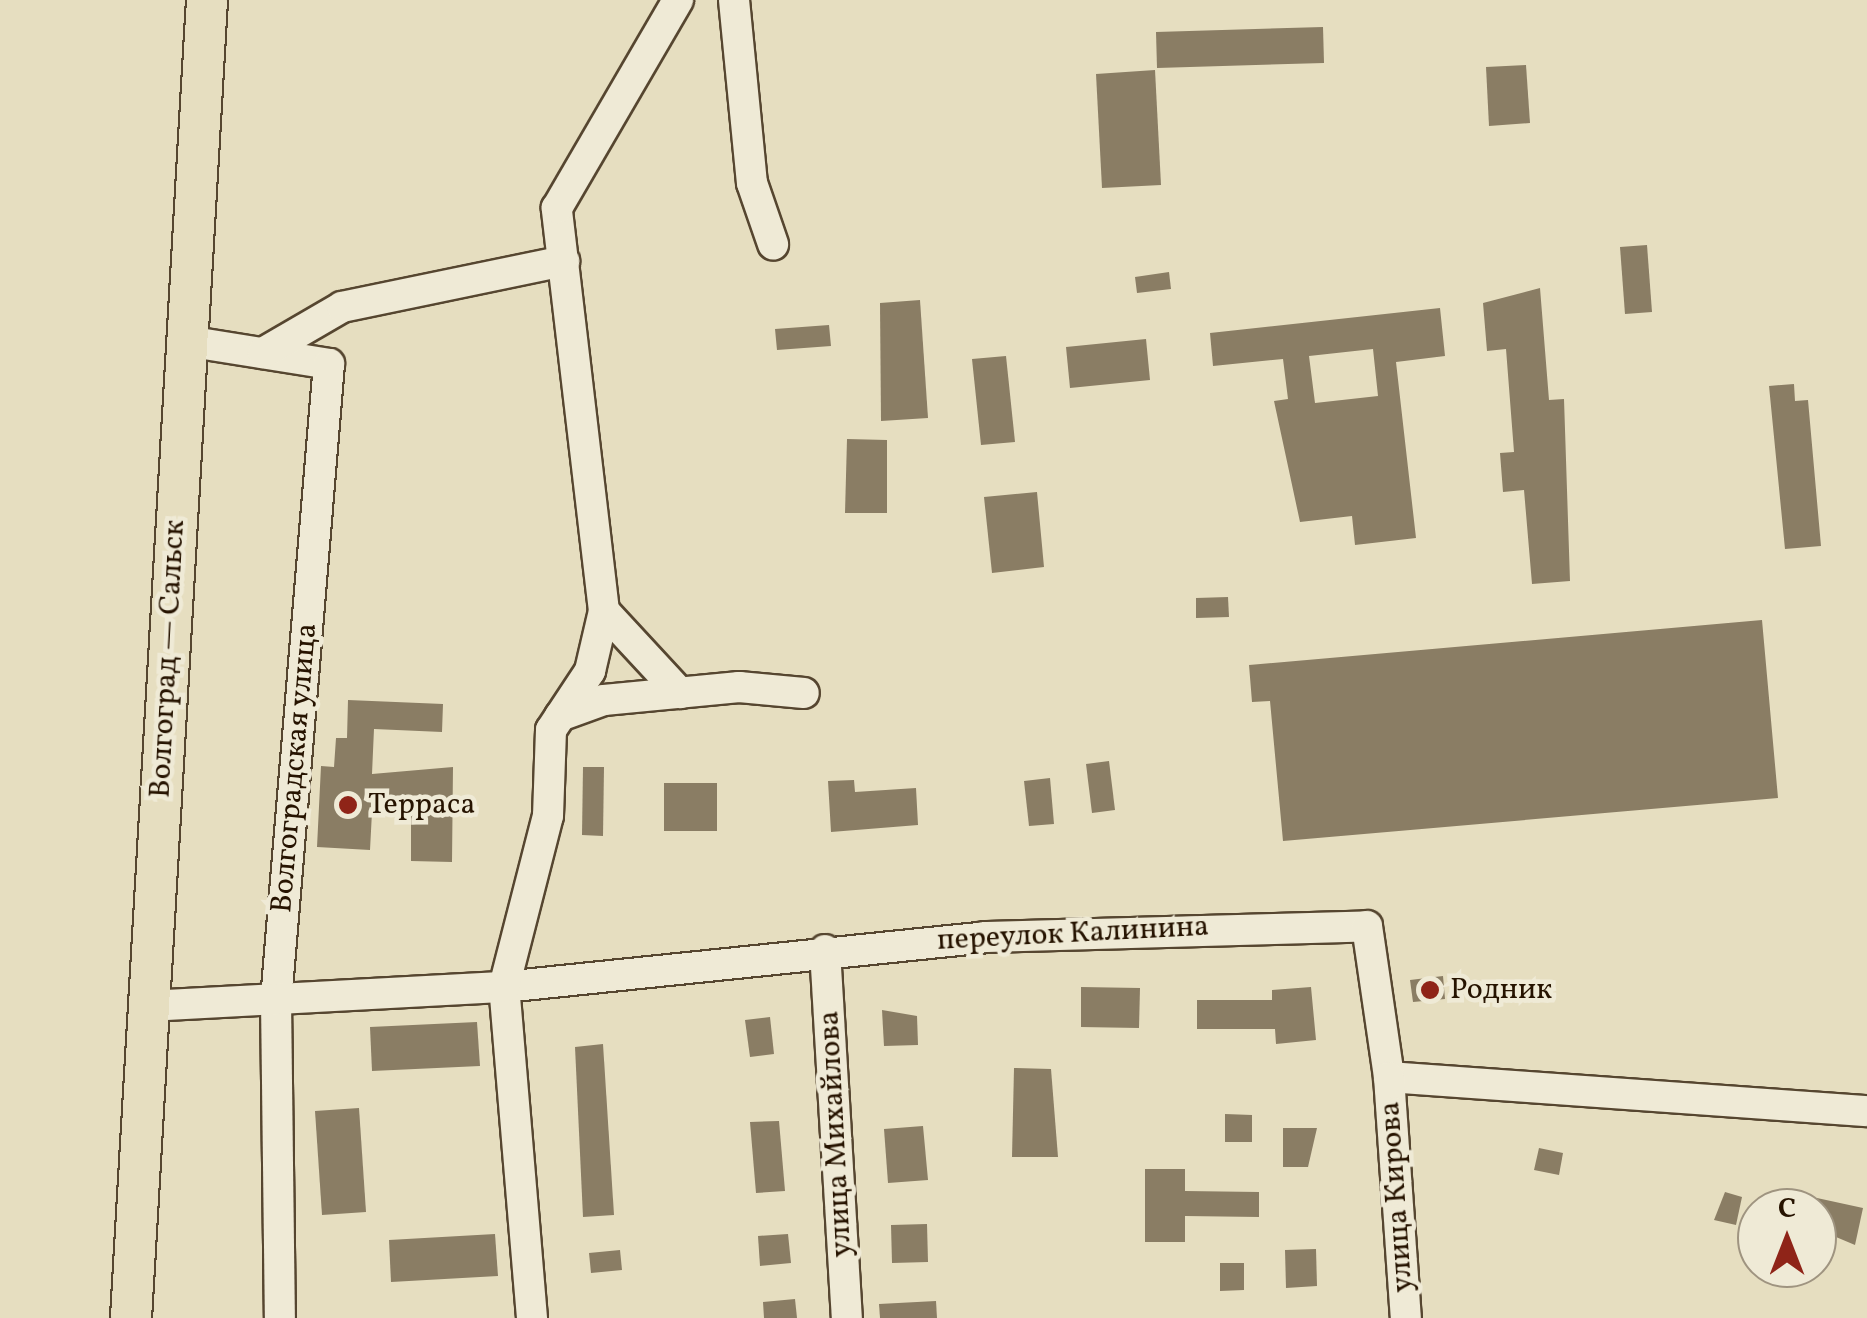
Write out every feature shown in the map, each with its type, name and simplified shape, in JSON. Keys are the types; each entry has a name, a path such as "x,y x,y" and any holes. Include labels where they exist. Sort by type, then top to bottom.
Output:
{"main road":[{"name":"Волгоград — Сальск","path":"131,1318 207,0"}],"street":[{"path":"532,1318 504,987 548,816 545,759 560,716 590,671 604,611 564,261 562,194 678,0"},
{"path":"734,0 752,183 773,244"},
{"path":"263,354 342,306 564,261"},
{"name":"Волгоградская улица","path":"186,341 328,364 276,1000 280,1318"},
{"path":"604,611 680,693"},
{"path":"560,716 587,703 680,693 804,693"},
{"name":"переулок Калинина","path":"149,1006 504,987 825,950 1366,926 1389,1077"},
{"name":"улица Михайлова","path":"825,950 847,1318"},
{"path":"1389,1077 1867,1111"},
{"name":"улица Кирова","path":"1389,1077 1406,1318"}],"building":[{"path":"1323,27 1324,63 1157,68 1156,32"},
{"path":"1526,65 1530,123 1489,126 1486,67"},
{"path":"1155,70 1161,185 1102,188 1096,74"},
{"path":"1647,245 1652,312 1625,314 1620,247"},
{"path":"1169,272 1171,289 1137,293 1135,277"},
{"path":"1540,288 1549,400 1564,399 1570,581 1532,584 1524,490 1503,492 1500,453 1514,452 1506,349 1487,351 1483,303"},
{"path":"920,300 928,418 881,421 880,303"},
{"path":"1440,308 1445,356 1396,362 1416,538 1355,545 1352,516 1300,522 1274,401 1288,399 1283,359 1213,366 1210,333","holes":["1373,349 1378,396 1315,403 1309,356"]},
{"path":"829,325 831,346 777,350 775,329"},
{"path":"1146,339 1150,380 1070,388 1066,347"},
{"path":"1006,356 1015,442 981,445 972,359"},
{"path":"1794,384 1795,401 1808,400 1821,546 1785,549 1769,386"},
{"path":"847,439 887,440 887,513 845,513"},
{"path":"1037,492 1044,567 992,573 984,497"},
{"path":"1228,597 1229,617 1196,618 1196,598"},
{"path":"1762,620 1778,798 1283,841 1270,701 1252,702 1249,665"},
{"path":"348,700 443,704 442,732 374,729 372,774 453,767 452,862 411,861 411,814 372,812 370,850 317,847 321,766 334,767 336,738 347,738"},
{"path":"1109,761 1115,810 1092,813 1086,764"},
{"path":"583,767 604,767 603,836 582,835"},
{"path":"1050,778 1054,824 1029,826 1024,781"},
{"path":"854,780 855,792 916,788 918,825 831,832 828,781"},
{"path":"664,783 717,783 717,831 664,831"},
{"path":"1443,976 1445,999 1413,1002 1410,980"},
{"path":"1081,987 1140,988 1139,1028 1081,1027"},
{"path":"1311,987 1316,1040 1276,1044 1275,1029 1197,1029 1197,1000 1272,1000 1272,990"},
{"path":"882,1010 917,1016 918,1045 884,1046"},
{"path":"770,1017 774,1054 750,1057 745,1020"},
{"path":"477,1022 480,1066 372,1071 370,1027"},
{"path":"603,1044 614,1215 583,1217 575,1047"},
{"path":"1014,1068 1051,1069 1058,1157 1012,1157"},
{"path":"359,1108 366,1212 322,1215 315,1111"},
{"path":"1225,1114 1252,1115 1252,1142 1225,1142"},
{"path":"779,1121 785,1191 756,1193 750,1122"},
{"path":"923,1126 928,1180 888,1183 884,1129"},
{"path":"1283,1128 1317,1128 1308,1167 1283,1167"},
{"path":"1539,1148 1563,1153 1559,1175 1534,1170"},
{"path":"1145,1169 1185,1169 1185,1191 1259,1192 1259,1217 1185,1216 1185,1242 1145,1242"},
{"path":"1725,1192 1737,1196 1736,1225 1714,1220"},
{"path":"1837,1202 1863,1208 1855,1245 1837,1237"},
{"path":"927,1224 928,1262 892,1263 891,1225"},
{"path":"495,1234 498,1276 391,1282 389,1240"},
{"path":"788,1234 791,1263 760,1266 758,1236"},
{"path":"1316,1249 1317,1286 1286,1288 1285,1250"},
{"path":"620,1250 622,1270 591,1273 589,1253"},
{"path":"1220,1263 1244,1263 1244,1290 1220,1291"},
{"path":"795,1299 797,1318 764,1318 763,1302"},
{"path":"936,1301 937,1318 880,1318 879,1304"}],"place":[{"name":"Терраса","path":"348,805"},
{"name":"Родник","path":"1430,990"}]}
